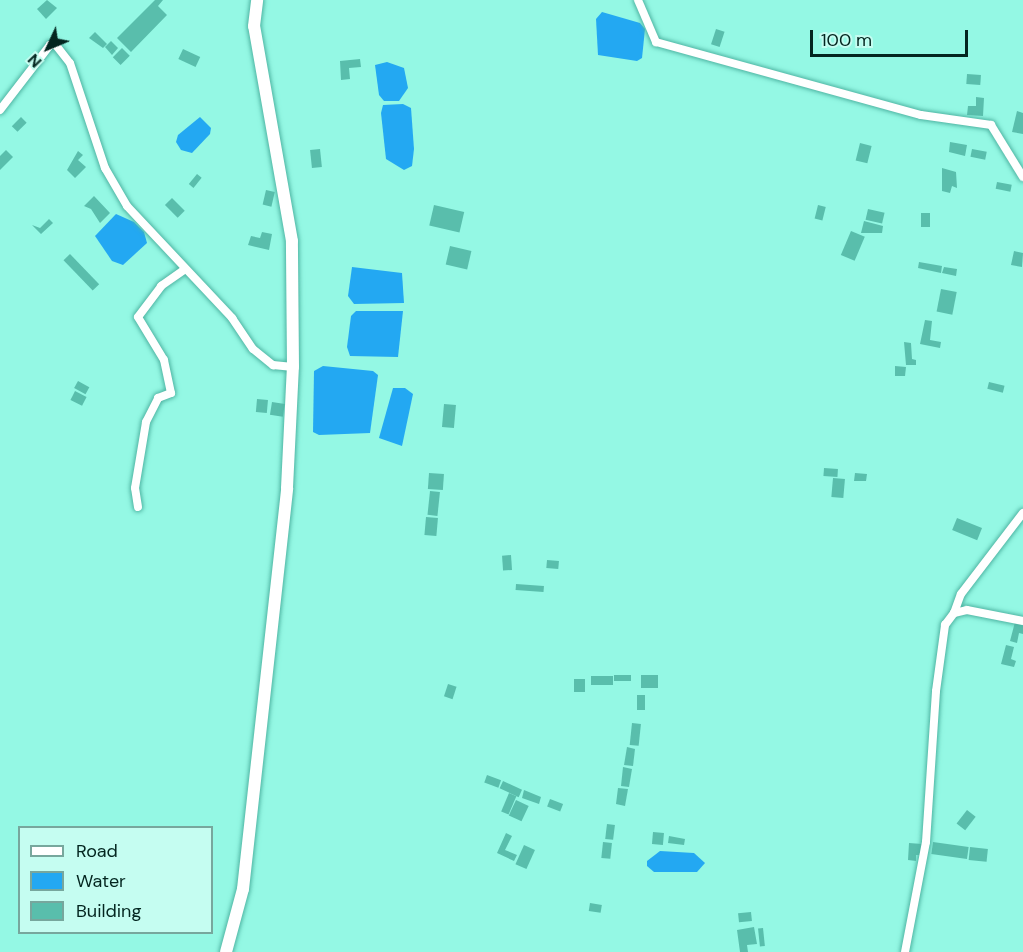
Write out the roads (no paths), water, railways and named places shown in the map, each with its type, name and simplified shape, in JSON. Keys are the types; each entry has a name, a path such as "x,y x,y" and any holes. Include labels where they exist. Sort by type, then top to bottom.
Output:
{"street":[{"path":"226,952 243,889 287,488 293,366 292,241 254,26 257,0"},
{"path":"638,0 656,42 921,115 991,125 1023,177"},
{"path":"0,110 50,45 55,44 70,63 105,168 127,206 232,318 253,349 273,365 293,366"},
{"path":"138,507 135,488 146,422 158,398 171,393 164,360 138,317 155,292 185,269"},
{"path":"905,952 926,842 931,753 945,625 954,613 961,594 1023,513"},
{"path":"954,613 967,610 1023,621"}],"water":[{"path":"602,12 640,23 645,29 642,58 637,61 598,55 596,19"},
{"path":"387,62 404,68 408,88 399,101 384,101 379,95 375,65"},
{"path":"403,104 411,108 414,149 412,166 404,170 386,159 381,113 383,105"},
{"path":"200,117 211,128 210,134 192,153 181,150 176,142 178,135"},
{"path":"116,214 134,222 144,232 147,243 123,265 112,261 95,236"},
{"path":"352,267 402,273 404,303 354,304 348,296"},
{"path":"356,311 403,311 398,357 350,356 347,347 351,316"},
{"path":"323,366 373,371 378,375 370,433 319,435 313,432 314,371"},
{"path":"393,388 405,388 413,394 402,446 379,438"},
{"path":"660,851 694,853 705,863 697,872 654,872 647,866 647,861"}]}
